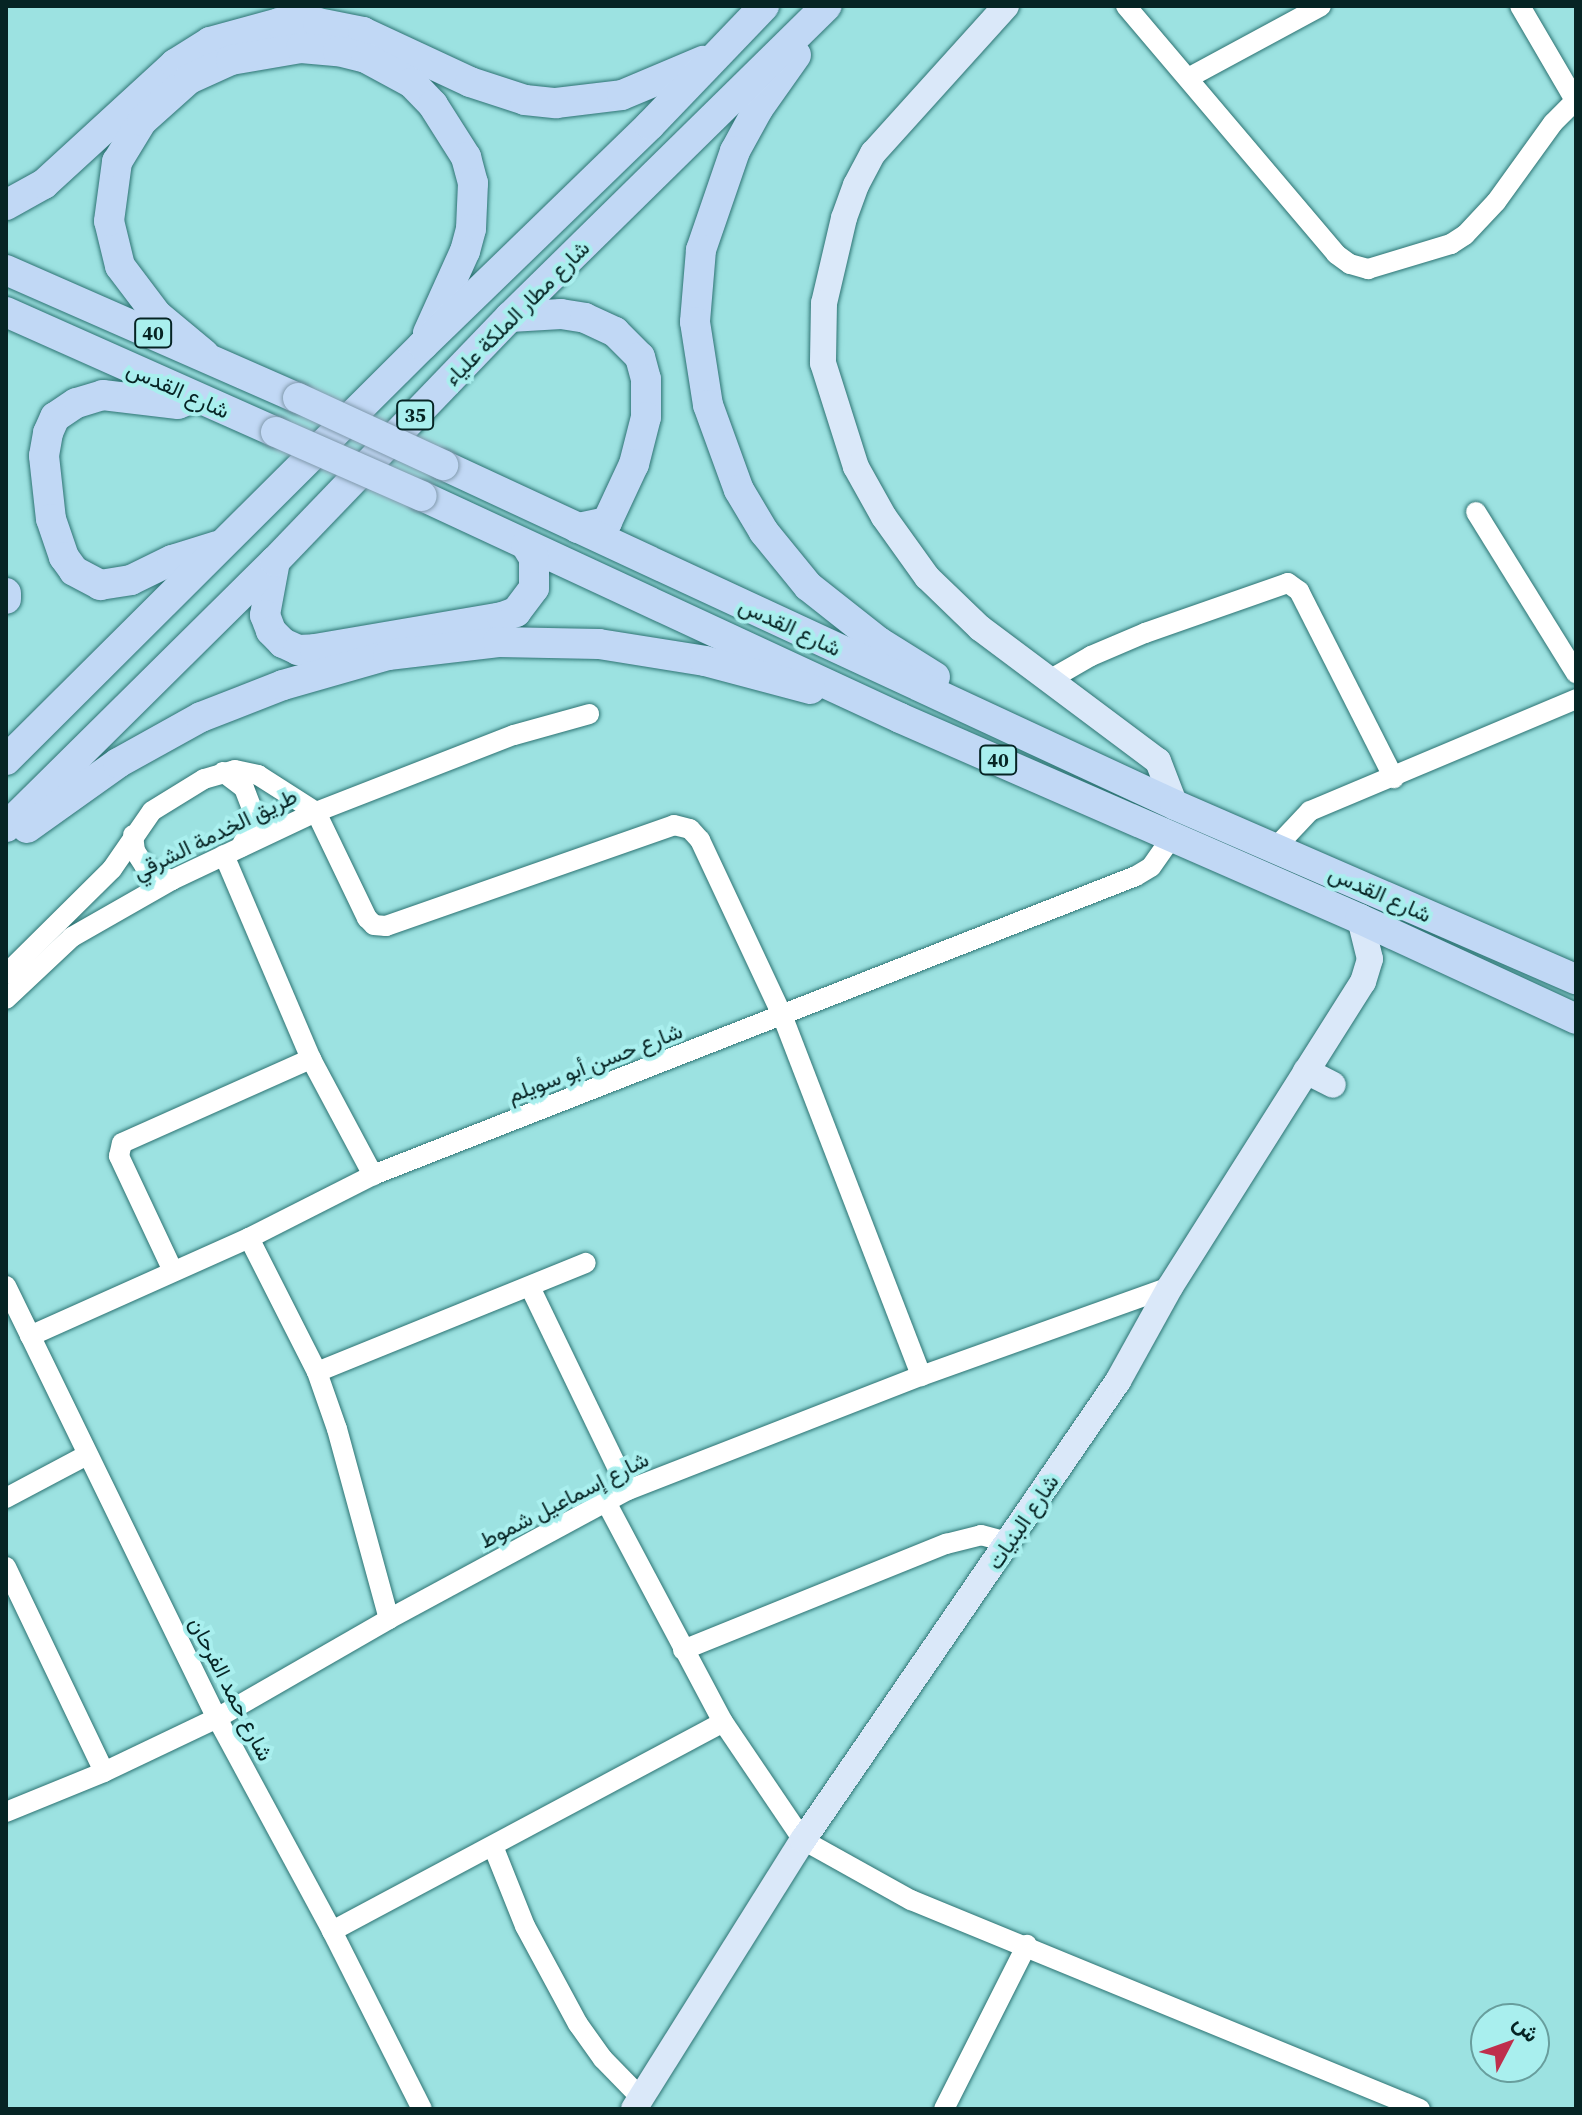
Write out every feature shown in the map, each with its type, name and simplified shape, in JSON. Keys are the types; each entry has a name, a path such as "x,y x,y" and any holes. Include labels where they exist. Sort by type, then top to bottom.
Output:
{"highway":[{"name":"شارع مطار الملكة علياء","path":"6,760 423,345 650,125 764,6"},
{"name":"شارع مطار الملكة علياء","path":"6,827 275,561 510,317 828,6"},
{"path":"828,6 758,109 735,151 701,250 695,322 708,405 739,490 764,532 808,586 879,642 1015,732"},
{"path":"6,205 44,184 175,64 210,42 279,23 318,23 363,32 496,92 525,100 556,103 622,95 713,57"},
{"path":"204,354 146,304 120,266 109,221 117,162 142,121 189,79 231,60 301,48 366,58 412,83 433,105 466,157 473,183 471,229 465,251 423,345"},
{"name":"شارع القدس","path":"6,270 204,354 1175,805 1576,979"},
{"name":"شارع القدس","path":"6,312 422,496 866,700 1360,919 1576,1019"},
{"path":"510,317 561,314 585,318 615,332 640,357 646,379 646,417 634,464 607,522 578,528"},
{"path":"195,397 178,404 147,397 103,395 76,403 55,417 44,456 51,519 64,557 74,571 100,585 131,580 172,560 222,544"},
{"path":"275,561 265,615 271,631 290,646 315,649 516,612 534,588 537,573 526,545"},
{"path":"6,844 118,763 201,717 307,677 388,655 498,642 599,644 705,661 784,684 866,700"}],"main road":[{"path":"1006,6 873,153 856,185 844,218 824,303 823,363 856,467 904,548 927,577 980,628 1158,761 1175,805"},
{"name":"شارع البنيات","path":"637,2104 803,1840 1118,1381 1170,1287 1368,970 1370,959 1360,919"},
{"path":"1306,1071 1333,1085"}],"street":[{"path":"1126,6 1336,254 1350,264 1368,269 1451,244 1465,235 1496,202 1553,123 1576,101 1520,6"},
{"path":"1188,78 1321,6"},
{"path":"1476,512 1576,673"},
{"path":"1051,679 1091,656 1145,633 1288,583 1299,591 1394,778"},
{"path":"1275,848 1310,811 1576,699"},
{"path":"589,714 514,735 316,812 367,918 374,925 386,926 674,825 682,826 700,840 782,1015 921,1376"},
{"path":"223,772 244,788 253,812 252,825 232,851 311,1059 373,1175"},
{"name":"طريق الخدمة الشرقي","path":"6,974 112,869 152,811 204,779 223,772 258,775 316,812"},
{"name":"طريق الخدمة الشرقي","path":"6,999 72,937 172,880 316,812"},
{"path":"133,835 135,851 144,865 156,875 172,880"},
{"name":"شارع حسن أبو سويلم","path":"30,1336 249,1238 373,1175 1136,876 1151,867 1172,837"},
{"path":"173,1271 119,1156 122,1143 311,1059"},
{"path":"249,1238 287,1319 317,1372 341,1441 389,1619"},
{"path":"317,1372 586,1263"},
{"name":"شارع حمد الفرحان","path":"6,1286 217,1718 332,1931 422,2109"},
{"path":"530,1287 628,1490"},
{"name":"شارع إسماعيل شموط","path":"6,1812 104,1772 217,1718 389,1619 628,1490 921,1376 1170,1287"},
{"path":"6,1498 87,1455"},
{"path":"606,1502 723,1722 803,1840 911,1900 1027,1945 1420,2109"},
{"path":"683,1650 946,1544 981,1535 1007,1542"},
{"path":"6,1567 104,1772"},
{"path":"332,1931 723,1722"},
{"path":"493,1846 525,1926 578,2024 637,2104"},
{"path":"944,2109 1027,1945"}]}
